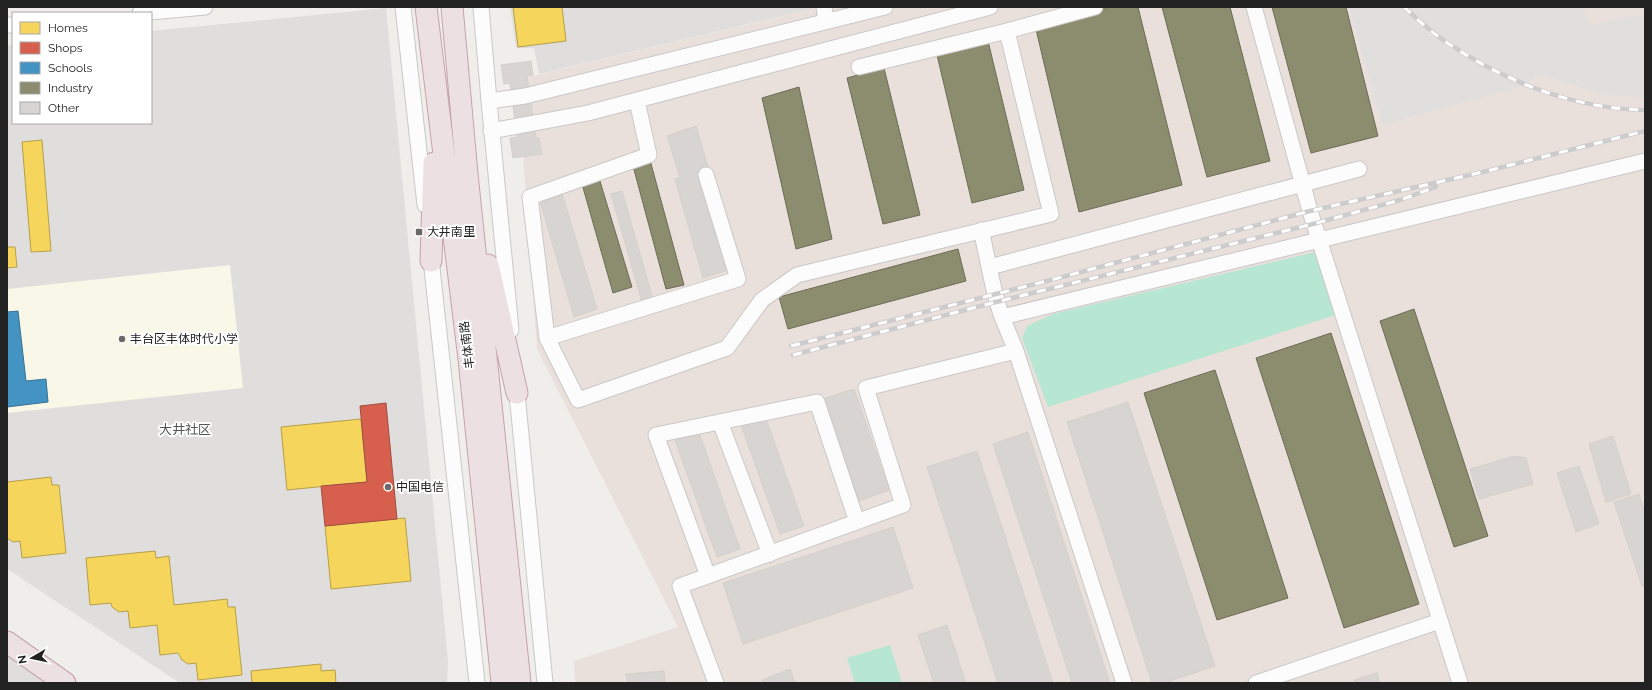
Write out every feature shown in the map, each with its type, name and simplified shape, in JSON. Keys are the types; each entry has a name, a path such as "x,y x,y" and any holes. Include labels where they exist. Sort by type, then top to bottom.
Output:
{"highway":[{"name":"丰体南路","path":"426,7 436,92 477,358 520,683"},
{"name":"丰体南路","path":"452,7 467,174 477,358 502,683"},
{"path":"431,261 436,92"},
{"path":"467,174 517,394"},
{"path":"7,642 65,683"}],"street":[{"path":"151,12 205,7"},
{"path":"403,7 477,683"},
{"path":"481,7 488,101 545,683"},
{"path":"488,101 525,96 825,14 885,7"},
{"path":"491,131 588,114 990,7"},
{"path":"859,67 1007,31 1095,7"},
{"path":"1254,7 1302,184 1460,683"},
{"path":"637,101 649,155 530,197 547,338 578,400 727,348 762,300 797,275 1051,214 1007,31"},
{"path":"1002,317 1645,161"},
{"path":"990,267 1359,169"},
{"path":"547,338 738,280 706,176"},
{"path":"981,230 990,267 994,294 1016,351 1124,683"},
{"path":"716,683 680,586 903,506 866,388 1016,351"},
{"path":"708,576 656,436 817,402 857,522"},
{"path":"720,422 770,554"},
{"path":"1256,683 1440,621"}],"shaded area":[{"path":"510,7 820,7 539,74 534,48 516,48"},
{"path":"820,7 1645,7 1645,683 575,683 574,661 678,627 537,349 522,141 512,81"},
{"path":"1349,7 1583,7 1589,25 1645,14 1645,99 1598,93 1539,74 1527,85 1382,125"},
{"path":"386,8 448,661 447,683 180,683 7,569 7,46 12,45 12,124 152,124 152,31"},
{"name":"丰台区丰体时代小学","path":"230,265 243,388 7,413 7,289"},
{"path":"7,648 58,683 7,683"}],"green space":[{"path":"1320,251 1342,313 1048,407 1022,338 1027,326 1053,314"},
{"path":"890,645 902,683 855,683 847,658"}],"building: Homes":[{"path":"513,7 562,7 566,41 518,47"},
{"path":"42,140 51,251 31,252 22,142"},
{"path":"7,247 15,247 17,267 7,268"},
{"path":"361,419 367,482 287,490 281,427"},
{"path":"51,477 52,485 59,485 66,553 22,558 20,541 13,542 7,538 7,482"},
{"path":"405,518 411,581 331,589 325,526"},
{"path":"155,551 156,558 169,556 174,605 227,599 228,607 235,607 242,675 198,680 196,663 188,664 182,660 178,653 160,655 157,625 130,628 128,611 119,612 112,607 111,603 90,605 86,558"},
{"path":"321,664 321,671 335,670 336,683 252,683 251,671"}],"building: Shops":[{"path":"386,403 397,519 325,526 321,486 367,482 360,406"}],"building: Schools":[{"path":"18,311 26,381 46,379 48,402 7,407 7,312"}],"building: Industry":[{"path":"1109,7 1138,7 1182,185 1079,212 1035,25"},
{"path":"1162,7 1230,7 1270,161 1207,177"},
{"path":"1272,7 1346,7 1378,136 1311,153"},
{"path":"988,41 1024,190 972,203 937,55"},
{"path":"884,68 920,215 883,224 847,78"},
{"path":"799,87 832,239 796,249 762,98"},
{"path":"650,160 684,285 666,289 633,166"},
{"path":"599,178 632,287 613,293 582,184"},
{"path":"958,249 966,281 788,329 779,297"},
{"path":"1414,309 1488,536 1454,547 1380,321"},
{"path":"1331,333 1419,604 1344,628 1256,358"},
{"path":"1215,370 1288,598 1217,620 1144,393"}],"building: Other":[{"path":"531,61 533,75 527,76 536,138 539,138 542,154 513,158 510,138 517,137 510,83 504,84 501,65"},
{"path":"696,126 708,167 700,171 728,270 703,278 675,179 680,177 667,136"},
{"path":"561,190 597,309 574,317 539,198"},
{"path":"622,191 653,299 642,302 611,194"},
{"path":"854,389 889,490 859,501 823,399"},
{"path":"1128,402 1215,666 1164,683 1152,683 1067,422"},
{"path":"765,416 804,526 780,534 741,425"},
{"path":"699,432 740,549 717,557 675,440"},
{"path":"1028,432 1110,683 1072,683 993,444"},
{"path":"1613,436 1631,494 1606,502 1589,444"},
{"path":"977,451 1053,683 998,683 927,467"},
{"path":"1514,456 1526,458 1533,484 1479,499 1470,469"},
{"path":"1579,466 1599,524 1576,532 1557,473"},
{"path":"1639,494 1645,513 1645,585 1642,586 1614,502"},
{"path":"893,527 913,588 743,644 723,583"},
{"path":"947,625 966,683 934,683 918,635"},
{"path":"790,669 795,683 763,683 762,680"},
{"path":"664,671 665,683 627,683 626,674"},
{"path":"1377,673 1380,683 1355,683 1354,680"}],"railway":[{"path":"1404,7 1446,42 1468,56 1516,80 1566,98 1618,108 1645,110"},
{"path":"791,346 1047,281 1310,211 1483,172 1645,131"},
{"path":"793,355 996,302 1313,224 1400,200 1436,187"}],"place":[{"name":"大井南里","path":"419,232"},
{"name":"丰台区丰体时代小学","path":"122,339"},
{"name":"中国电信","path":"388,487"}],"district":[{"name":"大井社区","path":"185,429"}]}
